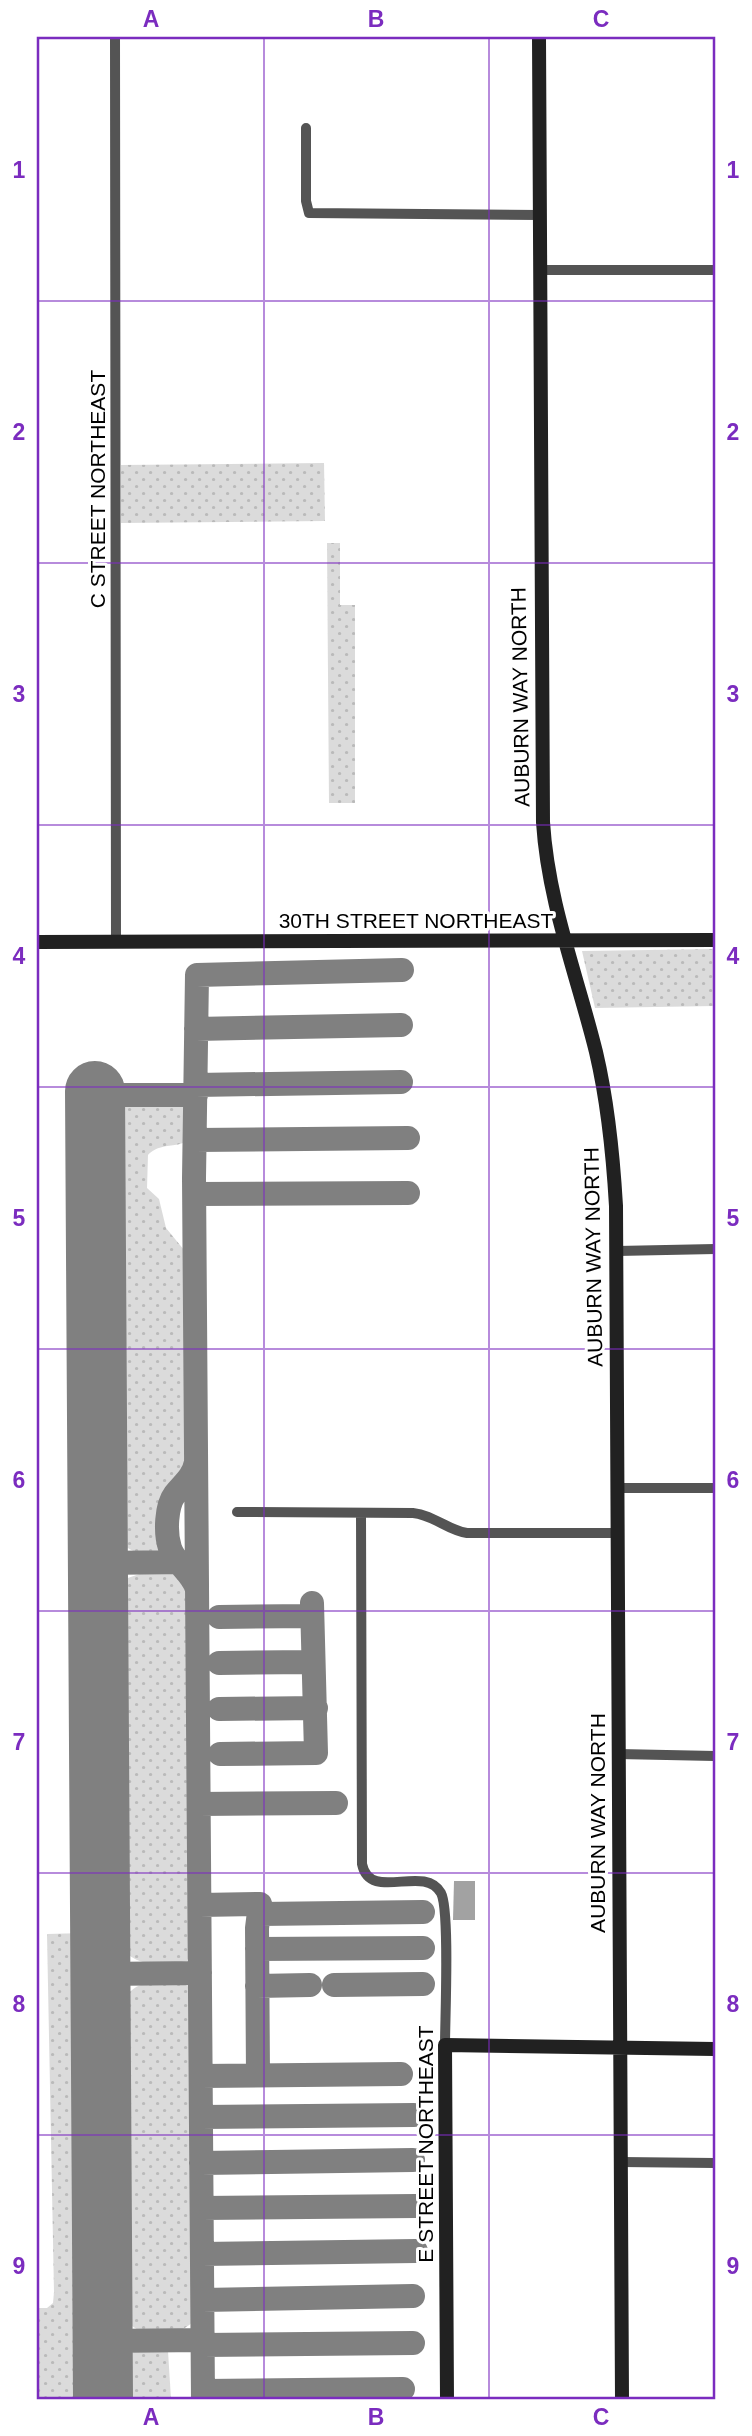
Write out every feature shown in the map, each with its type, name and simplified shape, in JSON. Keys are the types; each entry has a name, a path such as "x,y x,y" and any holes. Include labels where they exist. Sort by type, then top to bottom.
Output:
{"main road":[{"name":"AUBURN WAY NORTH","path":"539,37 542,796 548,866 565,941 596,1052 606,1104 613,1154 617,1251 622,2399"},
{"name":"30TH STREET NORTHEAST","path":"37,942 715,940"},
{"path":"445,2045 715,2049"},
{"name":"E STREET NORTHEAST","path":"445,2045 447,2399"}],"street":[{"name":"C STREET NORTHEAST","path":"116,37 116,942"},
{"path":"306,128 309,213 539,215"},
{"path":"539,270 715,270"},
{"path":"617,1251 715,1249"},
{"path":"616,1488 715,1488"},
{"path":"237,1512 422,1514 447,1528 467,1533 617,1533"},
{"name":"E STREET NORTHEAST","path":"361,1513 362,1864 369,1878 387,1883 424,1882 439,1890 445,1912 445,2045"},
{"path":"618,1754 715,1756"},
{"path":"621,2162 715,2163"}],"shaded area":[{"path":"324,463 325,521 121,523 121,465"},
{"path":"327,543 340,543 340,605 355,605 355,803 329,803"},
{"path":"715,949 715,1006 595,1008 582,951"},
{"path":"141,1098 190,1103 193,1122 192,1133 187,1140 181,1144 156,1149 148,1155 147,1188 159,1199 166,1228 189,1256 191,1460 189,1467 164,1501 164,1551 151,1554 137,1552 121,1542 114,1515 113,1102"},
{"path":"151,1570 177,1574 189,1584 193,1946 187,1961 167,1964 139,1961 117,1943 116,1599 122,1580"},
{"path":"454,1881 475,1881 475,1920 453,1920"},
{"path":"85,1933 88,1983 86,2399 37,2399 37,2308 47,2308 53,2303 54,2292 47,1934"},
{"path":"178,1981 191,1988 195,2310 193,2322 184,2328 174,2333 154,2335 134,2328 120,2312 118,2014 128,1995 140,1985"},
{"path":"151,2347 168,2351 171,2399 120,2399 121,2371 127,2358 140,2349"}],"taxiway":[{"path":"203,2399 194,1178 197,975 402,970"},
{"path":"196,1029 401,1025"},
{"path":"196,1085 401,1082"},
{"path":"95,1095 196,1095"},
{"path":"195,1140 408,1138"},
{"path":"195,1194 408,1193"},
{"path":"196,1462 190,1476 172,1499 167,1527 172,1554 197,1589"},
{"path":"97,1563 189,1562"},
{"path":"220,1754 316,1753 312,1603"},
{"path":"219,1617 312,1616"},
{"path":"219,1663 312,1662"},
{"path":"219,1709 316,1708"},
{"path":"199,1804 336,1803"},
{"path":"200,1905 260,1904 257,1928 258,2075"},
{"path":"260,1914 423,1912"},
{"path":"257,1949 423,1948"},
{"path":"100,1974 200,1973"},
{"path":"334,1985 423,1984"},
{"path":"257,1986 310,1985"},
{"path":"201,2076 401,2074"},
{"path":"201,2117 414,2115"},
{"path":"201,2163 413,2160"},
{"path":"202,2208 416,2206"},
{"path":"202,2254 416,2251"},
{"path":"203,2300 413,2296"},
{"path":"103,2341 203,2340"},
{"path":"203,2345 413,2343"},
{"path":"203,2391 403,2389"}],"runway":[{"path":"95,1091 103,2399"}]}
